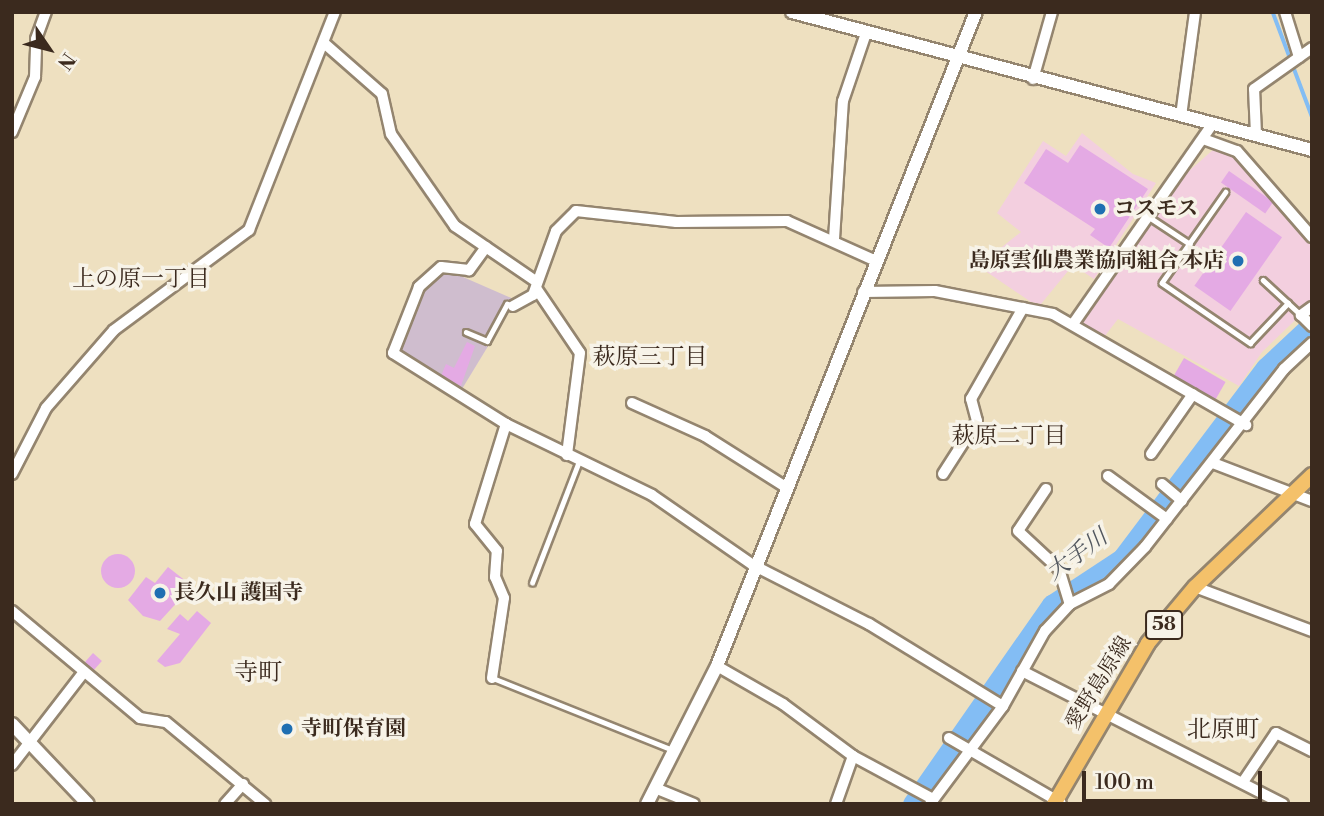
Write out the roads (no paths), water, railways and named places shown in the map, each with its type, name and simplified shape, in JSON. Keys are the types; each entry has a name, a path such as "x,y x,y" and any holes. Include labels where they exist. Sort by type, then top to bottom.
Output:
{"main road":[{"name":"愛野島原線","path":"1057,803 1105,709 1195,587 1312,475"}],"street":[{"path":"12,132 35,77 36,39 46,12"},
{"path":"12,474 46,408 114,330 249,230 335,12"},
{"path":"647,804 717,666 784,486 961,60 976,12"},
{"path":"1033,79 1052,12"},
{"path":"1181,116 1195,12"},
{"path":"1285,12 1297,59"},
{"path":"798,13 961,60 1312,150"},
{"path":"834,239 843,101 866,33"},
{"path":"324,43 376,87 391,134 433,201 455,226 536,285 580,353 566,455"},
{"path":"1256,134 1254,89 1312,48"},
{"path":"1073,324 1146,214 1206,140 1213,123"},
{"path":"1206,140 1237,151 1312,237"},
{"path":"513,306 522,306 536,285 556,231 576,211 676,222 787,221 834,239 876,261"},
{"path":"486,247 469,270 441,267 419,288 392,351 506,424 652,495 753,565 869,624 1002,705"},
{"path":"863,292 935,291 1023,308 1073,324 1245,423"},
{"path":"1306,321 1312,307"},
{"path":"943,474 977,421 971,399 1023,308"},
{"path":"717,666 783,704 853,756 914,787 931,800 1002,705 1069,602 1109,584 1213,463 1284,369 1312,343"},
{"path":"1151,454 1193,394"},
{"path":"632,403 705,436 784,486"},
{"path":"492,678 504,598 495,577 496,551 475,524 506,424"},
{"path":"1213,463 1312,501"},
{"path":"1108,476 1164,518"},
{"path":"1163,485 1180,499"},
{"path":"1046,489 1018,531 1051,558 1065,584 1069,602"},
{"path":"1195,587 1312,631"},
{"path":"12,611 140,718 166,722 265,804"},
{"path":"1022,671 1105,709 1283,804"},
{"path":"12,765 84,672"},
{"path":"12,724 88,804"},
{"path":"1243,782 1276,733 1312,751"},
{"path":"950,739 965,751 1057,803"},
{"path":"836,804 853,756"},
{"path":"225,804 243,784"},
{"path":"655,788 694,804"}],"lane":[{"path":"1226,192 1162,283 1250,343 1288,303"},
{"path":"1146,214 1190,244"},
{"path":"1263,280 1306,321"},
{"path":"466,332 487,341 507,304 513,306"},
{"path":"532,583 579,461"},
{"path":"492,678 676,751"}],"waterway":[{"name":"大手川","path":"1273,12 1312,116"},
{"name":"大手川","path":"913,804 1052,605 1122,559 1266,368 1312,325"}],"place":[{"name":"コスモス","path":"1100,209"},
{"name":"島原雲仙農業協同組合 本店","path":"1238,261"},
{"name":"長久山 護国寺","path":"160,593"},
{"name":"寺町保育園","path":"287,729"}],"district":[{"name":"上の原一丁目","path":"141,279"},
{"name":"萩原三丁目","path":"650,357"},
{"name":"萩原二丁目","path":"1009,436"},
{"name":"寺町","path":"258,674"},
{"name":"北原町","path":"1223,731"}]}
